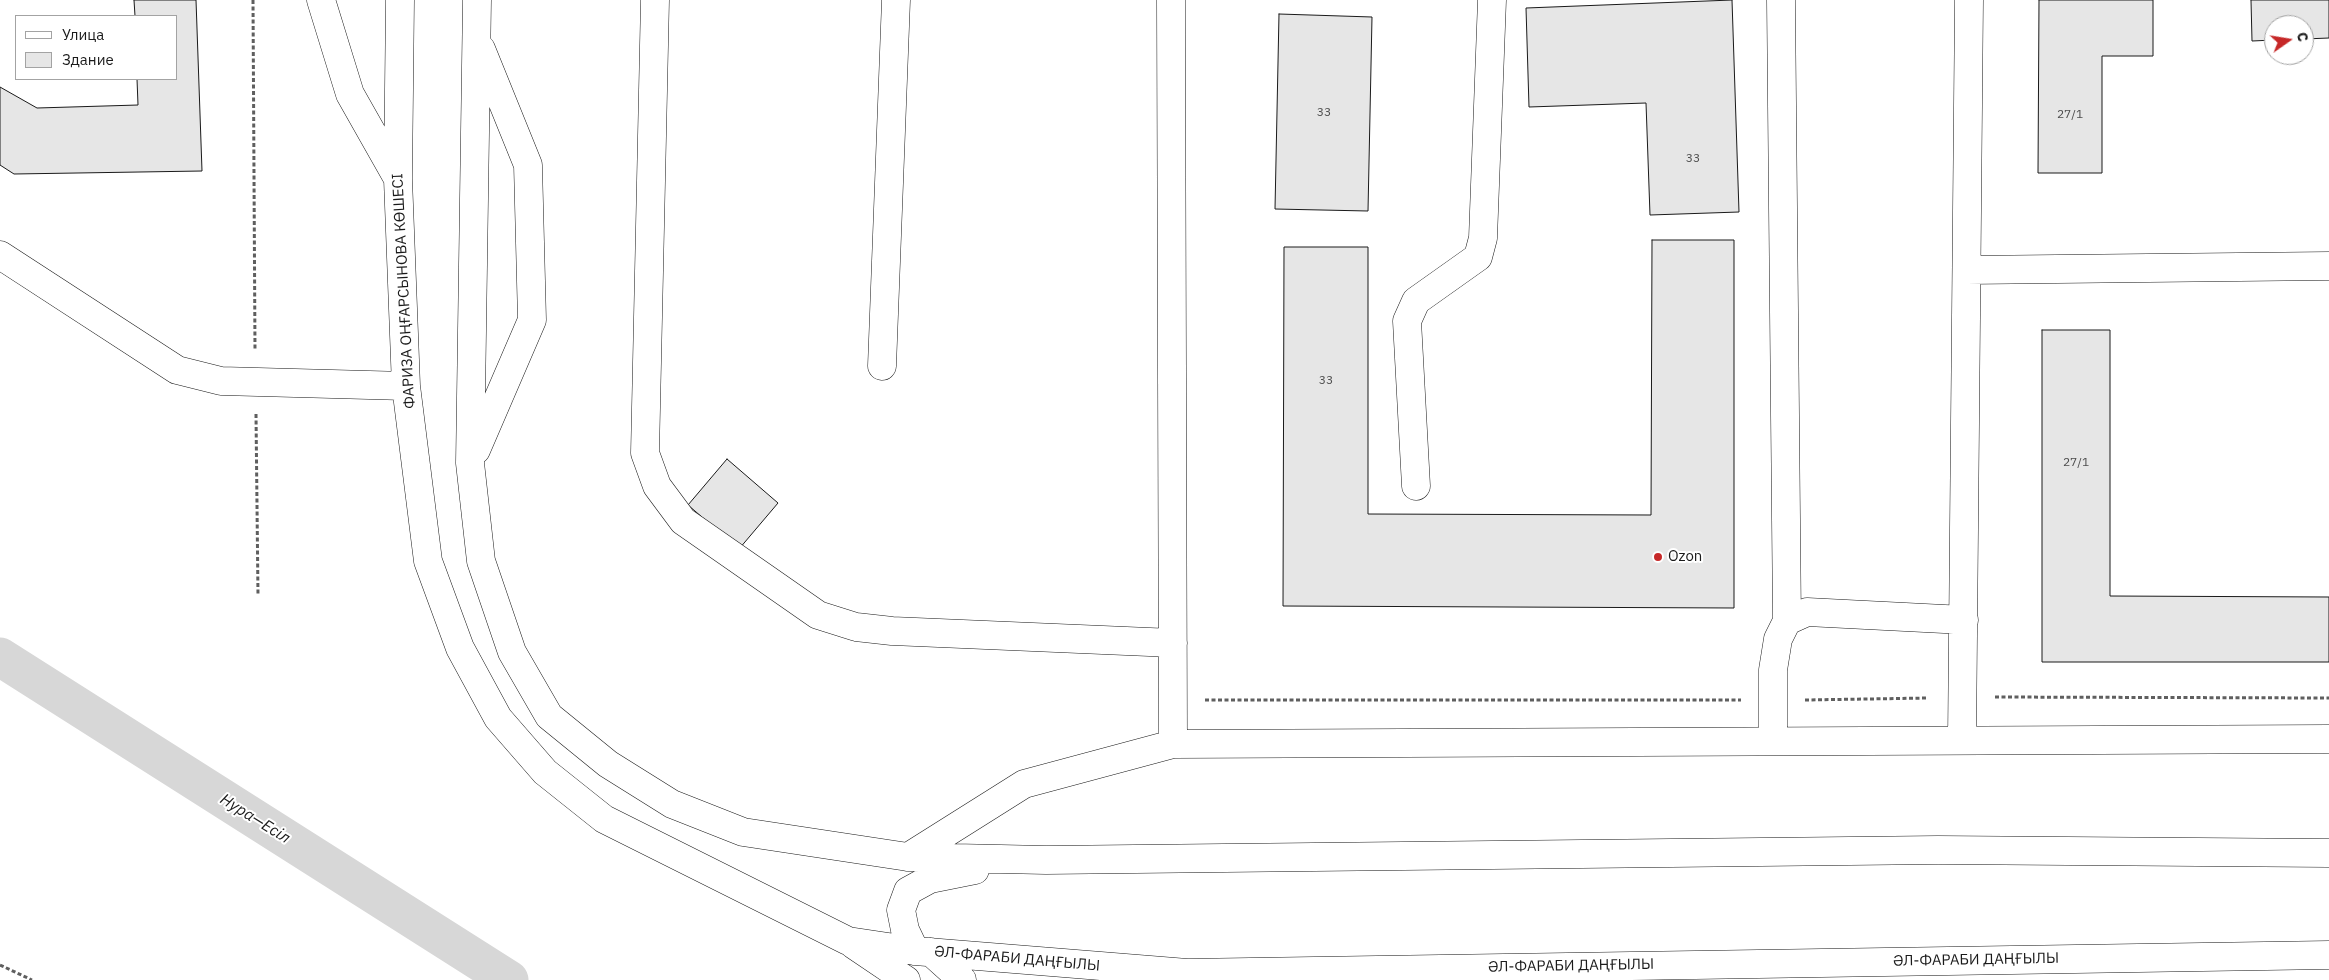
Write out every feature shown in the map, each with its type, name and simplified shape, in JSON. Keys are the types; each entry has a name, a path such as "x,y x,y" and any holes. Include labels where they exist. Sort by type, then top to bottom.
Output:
{"street":[{"path":"321,0 350,94 398,178"},
{"name":"ФАРИЗА ОҢҒАРСЫНОВА КӨШЕСІ","path":"400,0 398,178 406,386 428,561 460,648 498,718 545,772 604,819"},
{"path":"655,0 645,453 657,486 683,521 818,615 856,628 1173,643"},
{"path":"882,366 896,0"},
{"path":"1171,0 1173,744"},
{"path":"1416,486 1407,322 1416,301 1478,257 1482,238 1492,0"},
{"path":"1773,741 1773,670 1778,639 1787,621 1780,0"},
{"path":"1962,740 1969,0"},
{"path":"479,3 476,38 470,463 481,561 512,652 549,716 608,764 672,804 743,832 908,857 1046,860 1855,850 2329,853"},
{"path":"470,463 532,320 528,165 476,38"},
{"path":"0,255 177,370 221,381 406,386"},
{"path":"1967,270 2329,266"},
{"path":"1787,621 1807,612 1964,620"},
{"path":"908,857 1024,784 1173,744 2329,739"},
{"name":"ӘЛ-ФАРАБИ ДАҢҒЫЛЫ","path":"604,819 848,941 923,951 1187,973 1341,973 2329,955"},
{"path":"962,980 923,951 905,930 901,910 908,891 930,879 979,869 1046,860"},
{"path":"848,941 906,980"},
{"path":"1297,980 1341,973"}],"path":[{"path":"253,0 258,596"},
{"path":"0,965 32,980"}],"building":[{"path":"134,0 196,0 202,171 14,174 0,165 0,87 37,108 138,105 137,80 178,80 178,15 135,15"},
{"path":"1732,0 1739,212 1650,215 1646,103 1529,107 1526,8"},
{"path":"2039,0 2153,0 2153,56 2102,56 2102,173 2038,173"},
{"path":"2251,0 2329,0 2329,38 2314,39 2314,15 2264,15 2264,40 2252,41"},
{"path":"1279,14 1372,17 1368,211 1275,209"},
{"path":"1652,240 1734,240 1734,608 1283,606 1284,247 1368,247 1368,514 1651,515"},
{"path":"2042,330 2110,330 2110,596 2329,597 2329,662 2042,662"},
{"path":"727,459 778,503 739,549 688,505"}],"waterway":[{"name":"Нура—Есіл","path":"0,657 509,980"}],"place":[{"name":"Ozon","path":"1658,557"}]}
